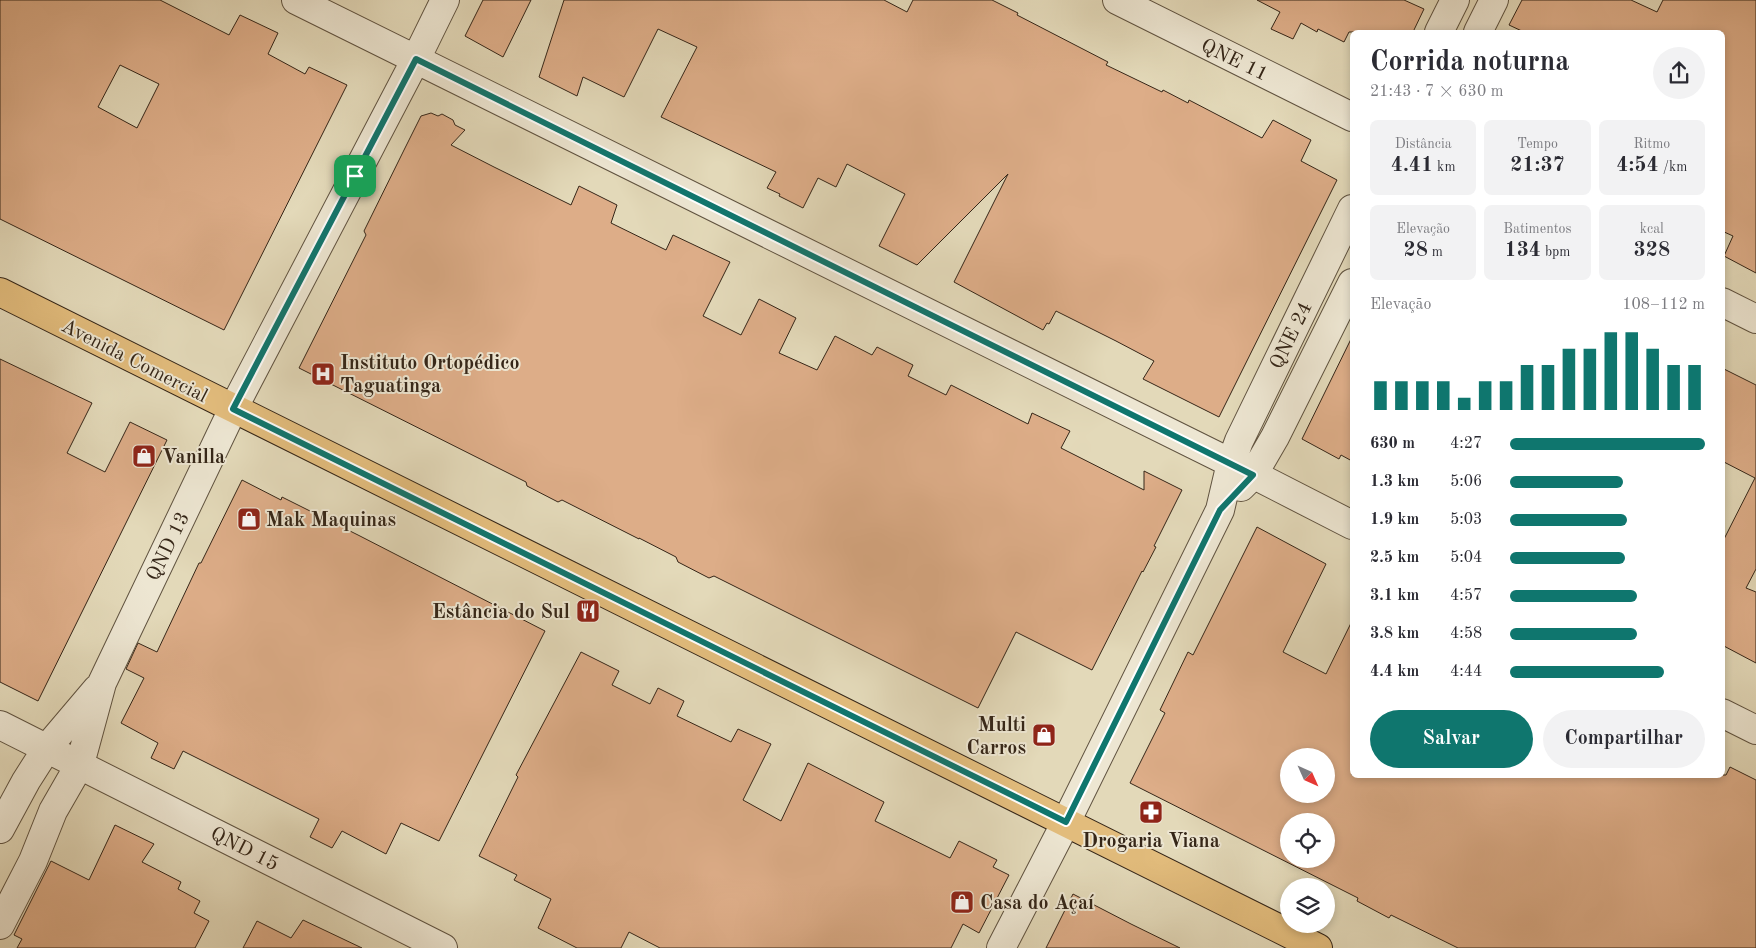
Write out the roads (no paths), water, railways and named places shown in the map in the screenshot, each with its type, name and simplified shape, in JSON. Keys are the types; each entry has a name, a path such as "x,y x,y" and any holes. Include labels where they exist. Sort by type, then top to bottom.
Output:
{"main road":[{"name":"Avenida Comercial","path":"0,292 1318,948"}],"street":[{"path":"296,0 1350,524"},
{"name":"QND 13","path":"0,925 33,861 53,811 80,764 102,683 233,409 416,59 444,0"},
{"name":"QNE 11","path":"1117,0 1350,116"},
{"path":"1440,30 1455,0"},
{"path":"1479,30 1494,0"},
{"name":"QNE 24","path":"1242,469 1239,441 1350,213"},
{"name":"QNE 24","path":"1242,469 1285,419 1350,287"},
{"path":"1725,304 1756,319"},
{"path":"1001,948 1242,469"},
{"name":"QND 13","path":"0,829 26,781 47,748 102,683"},
{"path":"1725,714 1756,730"},
{"name":"QND 15","path":"0,725 443,948"}],"place":[{"name":"Instituto Ortopédico Taguatinga","path":"323,374"},
{"name":"Vanilla","path":"144,456"},
{"name":"Mak Maquinas","path":"249,519"},
{"name":"Estância do Sul","path":"588,611"},
{"name":"Multi Carros","path":"1044,735"},
{"name":"Drogaria Viana","path":"1151,812"},
{"name":"Casa do Açaí","path":"962,902"}]}
